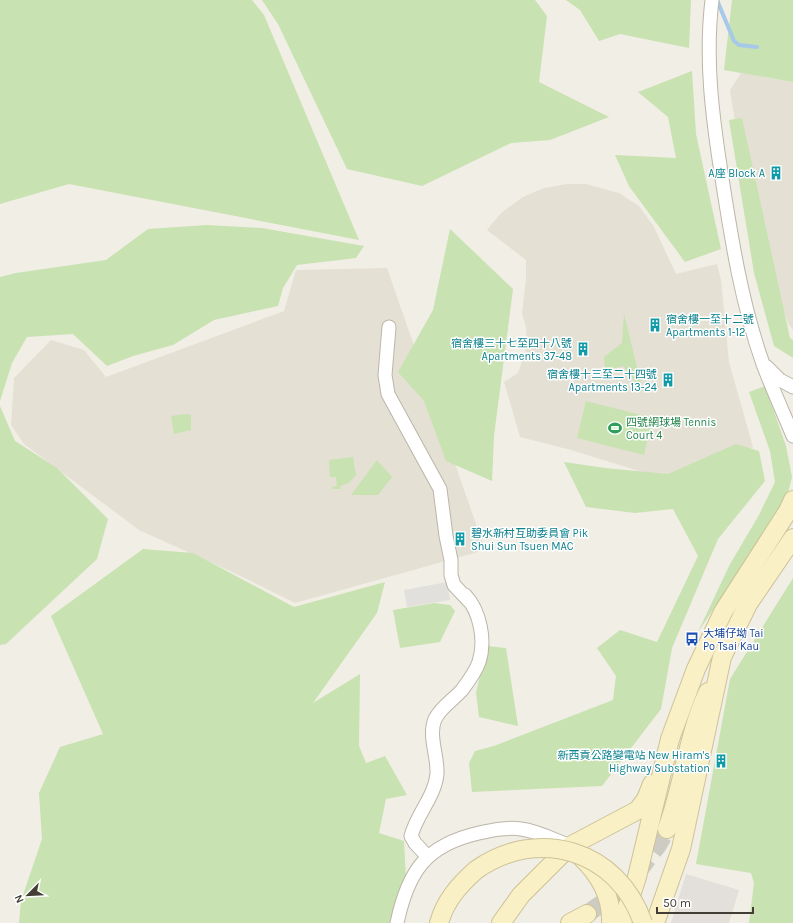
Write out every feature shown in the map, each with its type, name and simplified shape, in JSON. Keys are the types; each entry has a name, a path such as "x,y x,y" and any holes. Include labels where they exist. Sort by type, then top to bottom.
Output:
{"main road":[{"path":"501,923 520,895 570,846 638,810 649,792 696,669 723,612 788,511 793,500"},
{"path":"667,829 680,793 699,710 719,668 734,630 748,604 793,538"},
{"path":"655,923 682,849 703,753 719,668"},
{"path":"622,923 637,877 670,739"},
{"path":"570,846 594,870 604,886 611,909 611,923"},
{"path":"438,923 450,898 466,878 476,870 495,858 516,850 552,848 573,852 594,861 611,874 628,892 643,923"},
{"path":"570,923 587,914"}],"street":[{"path":"712,0 708,69 712,112 724,193 739,271 763,363 793,436"},
{"path":"389,327 385,375 388,394 440,489 446,536 451,560 451,575 454,585 470,602 479,621 480,658 474,673 464,687 446,704 438,715 432,730 436,760 436,778 432,790 418,817 412,836 427,856"},
{"path":"763,363 780,380 793,387"},
{"path":"398,923 407,890 414,874 427,856 444,845 467,836 496,829 512,828 532,831 570,846"}],"shaded area":[{"path":"741,73 793,82 793,330 789,325 778,296 740,154 730,90"},
{"path":"567,184 586,184 619,193 639,206 654,227 676,274 717,264 721,280 729,362 753,447 730,460 668,480 571,450 520,437 504,382 518,373 527,347 526,328 522,313 526,279 526,260 487,230 501,213 523,197 544,188"},
{"path":"387,268 485,550 295,603 230,571 139,530 24,444 11,425 14,378 51,340 84,350 106,377 284,311 296,270"},
{"path":"447,582 450,600 407,607 404,590"},
{"path":"686,874 739,890 729,923 671,923"}],"green space":[{"path":"0,0 252,0 264,15 359,240 69,184 0,204"},
{"path":"262,0 535,0 547,16 539,82 609,117 550,140 511,143 422,186 347,169 278,24"},
{"path":"566,0 691,0 689,48 620,34 599,41 580,10"},
{"path":"732,0 793,0 793,82 724,70"},
{"path":"692,71 696,134 721,249 685,262 629,186 615,155 676,158 668,117 638,92"},
{"path":"742,118 790,338 793,340 793,358 774,346 754,273 729,120"},
{"path":"207,225 262,228 364,246 356,258 297,265 283,288 278,306 214,320 173,345 133,356 107,366 73,334 27,337 12,363 0,401 0,277 16,273 106,260 148,229"},
{"path":"450,229 513,289 494,436 492,481 446,461 424,401 398,372 433,310"},
{"path":"624,314 643,392 623,366 605,371 604,357 622,343"},
{"path":"765,386 786,446 792,477 786,501 698,632 729,566 759,515 775,482 770,451 749,392"},
{"name":"四號網球場 Tennis Court 4","path":"586,401 653,418 644,455 577,438"},
{"path":"0,406 15,441 57,468 108,519 97,559 6,644 0,645"},
{"path":"186,414 191,415 191,430 174,434 171,416"},
{"path":"736,444 759,451 765,481 718,539 672,648 661,709 602,786 472,792 469,763 475,751 494,746 613,700 616,676 597,648 620,630 657,642 698,556 673,509 635,513 586,507 564,462 605,468 668,474"},
{"path":"353,457 356,475 349,483 340,486 341,489 333,489 332,487 337,486 336,477 330,477 329,460"},
{"path":"377,460 392,477 378,495 351,495"},
{"path":"143,549 193,553 294,607 385,582 377,613 313,703 360,674 359,746 366,763 385,756 407,795 386,799 379,833 404,841 406,878 393,923 19,923 21,901 42,839 39,793 60,747 103,734 51,616"},
{"path":"793,578 793,923 749,923 754,883 751,873 696,864 730,679"},
{"path":"434,603 450,605 455,611 440,642 400,648 393,610"},
{"path":"487,646 506,648 518,726 479,717 476,693"}],"waterway":[{"path":"717,0 734,41 739,45 757,47"}],"tunnel":[{"path":"637,873 658,845 667,829"},
{"path":"587,914 619,891"}],"place":[{"name":"A座 Block A","path":"776,173"},
{"name":"宿舍樓一至十二號 Apartments 1-12","path":"655,325"},
{"name":"宿舍樓三十七至四十八號 Apartments 37-48","path":"583,349"},
{"name":"宿舍樓十三至二十四號 Apartments 13-24","path":"668,380"},
{"name":"四號網球場 Tennis Court 4","path":"615,428"},
{"name":"碧水新村互助委員會 Pik Shui Sun Tsuen MAC","path":"460,539"},
{"name":"大埔仔坳 Tai Po Tsai Kau","path":"692,639"},
{"name":"新西貢公路變電站 New Hiram's Highway Substation","path":"721,761"}]}
